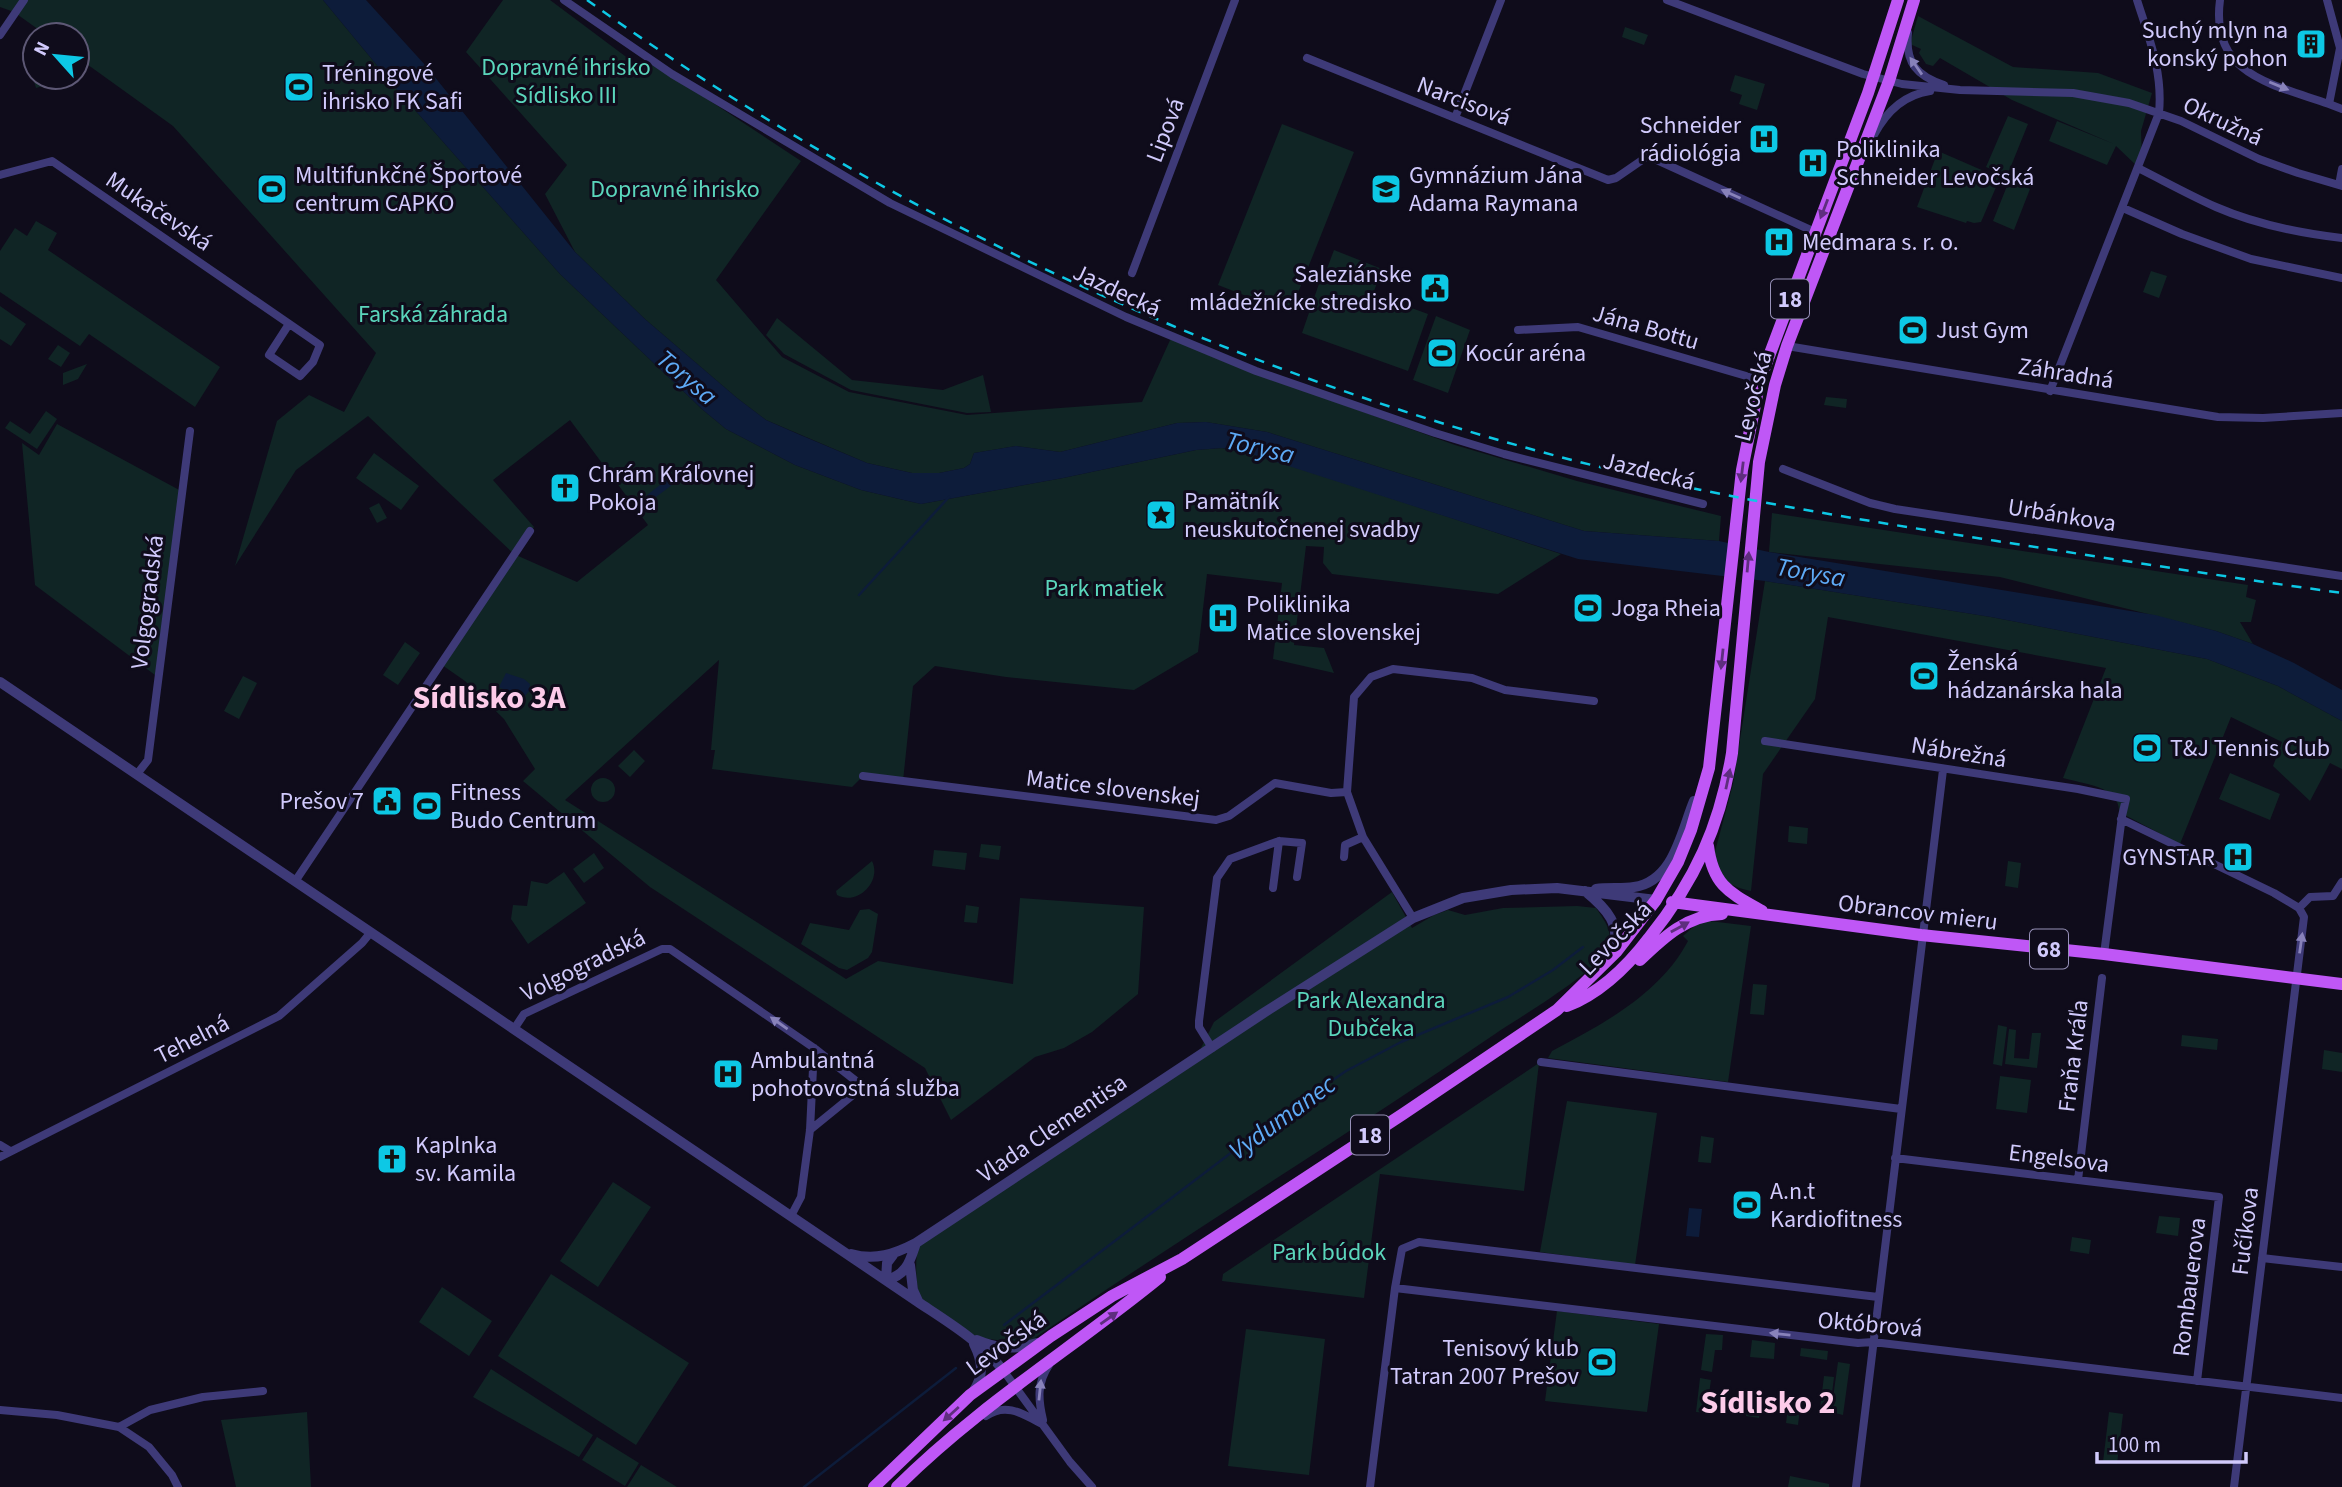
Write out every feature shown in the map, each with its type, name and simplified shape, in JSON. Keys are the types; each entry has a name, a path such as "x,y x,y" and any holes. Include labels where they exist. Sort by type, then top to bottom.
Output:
{"main road":[{"name":"Levočská","path":"874,1487 971,1395 1051,1336 1112,1296 1182,1259 1415,1107 1556,1010 1601,969 1628,939 1656,900 1676,865 1691,830 1709,768 1742,470 1760,380 1873,76 1898,0"},
{"name":"Levočská","path":"1556,1010 1577,1002 1607,983 1643,947 1676,903 1708,844 1727,784 1732,753 1759,462 1775,385 1787,346 1889,80 1914,0"},
{"name":"68","path":"1708,844 1714,875 1721,885 1768,915"},
{"name":"Obrancov mieru","path":"1656,900 1921,935 2104,954 2342,985"},
{"path":"1607,983 1635,965 1673,930 1697,918 1722,914 1768,915"},
{"name":"Levočská","path":"897,1487 937,1449 1014,1386 1116,1313 1182,1259"}],"street":[{"path":"0,35 24,0"},
{"name":"Jazdecká","path":"564,0 672,74 890,203 1126,317 1256,371 1435,433 1504,454 1703,504"},
{"name":"Lipová","path":"1132,273 1235,0"},
{"path":"1454,118 1502,0"},
{"path":"1667,0 1873,76 1908,85 1961,90"},
{"name":"Okružná","path":"2137,0 2160,75 2159,113 2259,159 2340,186"},
{"path":"2220,0 2220,32 2223,46 2231,57 2260,78 2342,109"},
{"path":"2327,0 2340,48 2329,104"},
{"path":"1910,15 1907,52 1912,64 1920,74 1932,81 1961,90"},
{"name":"Narcisová","path":"1307,58 1608,180 1616,178 1648,156 1815,232"},
{"path":"1855,169 1879,125 1897,104 1926,91 2073,93 2104,98 2159,113 2050,391"},
{"name":"Mukačevská","path":"0,175 52,161 320,345 313,362 300,376 269,355 289,324"},
{"path":"2138,168 2237,215 2286,229 2342,238"},
{"path":"2340,186 2342,169"},
{"path":"2123,208 2182,234 2251,259 2342,278"},
{"name":"Jána Bottu","path":"1518,330 1578,327 1760,380"},
{"name":"Záhradná","path":"1787,346 2218,417 2263,418 2342,413"},
{"name":"Volgogradská","path":"137,774 148,760 190,431"},
{"name":"Urbánkova","path":"1783,469 1870,503 1895,509 2342,576"},
{"path":"296,880 530,531"},
{"path":"1413,918 1363,837 1347,792 1354,696 1371,677 1393,669 1472,678 1505,690 1594,701"},
{"name":"Volgogradská","path":"0,682 886,1280 970,1338 992,1356 1003,1370"},
{"name":"Nábrežná","path":"1765,741 2112,795 2126,799 2122,819"},
{"path":"1585,891 1632,887 1646,884 1657,877 1674,853 1709,768"},
{"path":"1856,1487 1943,770"},
{"name":"Matice slovenskej","path":"863,776 1216,820 1229,816 1275,783 1331,793 1347,792"},
{"path":"2104,954 2122,819 2274,893 2299,908 2304,922 2295,980"},
{"path":"1344,856 1346,845 1363,837"},
{"path":"1273,888 1279,841"},
{"path":"1212,1048 1199,1027 1199,1021 1217,878 1230,859 1279,841 1302,843 1297,877"},
{"path":"2299,908 2310,897 2333,896 2342,882"},
{"name":"Vlada Clementisa","path":"841,1250 866,1257 893,1255 916,1243 1413,918 1463,898 1511,890 1557,888 1656,900"},
{"path":"1585,891 1611,915 1616,932 1615,946 1601,969"},
{"name":"Tehelná","path":"0,1157 279,1016 371,932"},
{"name":"Volgogradská","path":"514,1029 524,1014 662,949 674,951 814,1048 856,1081 852,1095 810,1130"},
{"name":"Fraňa Kráľa","path":"2078,1180 2102,978"},
{"name":"Fučíkova","path":"2234,1487 2295,980"},
{"path":"791,1216 801,1202 810,1130 814,1048"},
{"path":"1541,1062 1901,1109"},
{"path":"0,1145 10,1151"},
{"name":"Engelsova","path":"1895,1158 2219,1197"},
{"name":"Rombauerova","path":"2197,1381 2219,1197"},
{"name":"Októbrová","path":"1878,1297 1419,1241 1402,1249 1395,1288 2342,1398"},
{"path":"916,1243 910,1265 910,1279 918,1302"},
{"path":"893,1255 887,1263 886,1280 903,1273 910,1265"},
{"path":"2262,1258 2342,1267"},
{"path":"1370,1487 1395,1288"},
{"name":"Volgogradská","path":"970,1338 999,1348 1016,1348 1051,1336"},
{"path":"970,1338 979,1354 982,1367 980,1379 971,1395"},
{"path":"1044,1426 1038,1390 1054,1357"},
{"path":"1003,1370 1070,1462 1092,1487"},
{"path":"119,1427 149,1410 203,1396 263,1391"},
{"path":"0,1410 57,1415 119,1427 149,1447 172,1475 178,1487"},
{"path":"937,1449 996,1410 1016,1411 1044,1426"}],"green space":[{"path":"0,0 323,0 399,92 560,274 703,410 726,429 795,465 861,490 921,504 1196,450 1222,448 1268,458 1561,554 1498,594 1332,574 1323,563 1324,547 1306,546 1294,645 1324,648 1334,673 1273,659 1282,583 1207,574 1198,652 1134,690 1006,677 935,666 913,686 903,781 863,776 852,787 712,769 715,750 711,750 719,660 565,800 846,979 878,961 1013,984 1020,898 1144,907 1138,994 1092,1032 1064,1048 1035,1057 951,1120 925,1068 650,887 523,781 535,769 504,719 465,681 442,665 515,555 368,416 296,470 235,566 277,421 309,395 344,412 376,353 173,126 91,67 91,21 27,21 14,12 0,7","holes":["570,420 648,525 577,582 516,555 534,527 493,480"]},
{"path":"503,0 550,0 641,68 648,60 801,161 716,280 782,357 849,392 967,415 1142,402 1171,338 1225,362 1455,445 1577,481 1721,516 1719,541 1584,531 1267,432 1206,422 1177,423 1060,452 1016,446 974,453 970,464 964,468 939,473 912,473 867,463 766,420 646,320 575,252 545,194 567,165 466,52"},
{"path":"1918,16 2013,67 2098,73 2152,93 2141,131 2142,159 2138,167 2116,146 2107,165 2049,141 2057,121 2114,144 2012,100 1940,58 1933,66 1926,64 1919,53 1921,49 1910,44"},
{"path":"1625,27 1648,35 1644,45 1622,37"},
{"path":"1735,75 1765,84 1757,110 1739,104 1742,95 1730,91"},
{"path":"2008,116 2028,124 2007,176 1986,167"},
{"path":"1282,124 1354,152 1290,313 1218,285"},
{"path":"1938,151 2000,178 1981,222 1966,223 1917,207"},
{"path":"2009,181 2030,189 2014,230 1993,221"},
{"path":"36,221 57,233 48,250 220,367 195,407 89,334 80,346 0,292 0,251 15,228 27,236"},
{"path":"1334,250 1382,269 1373,294 1428,314 1408,371 1302,333 1322,275 1353,286 1325,274"},
{"path":"2151,271 2167,276 2159,298 2143,292"},
{"path":"0,306 26,324 11,346 0,339"},
{"name":"Kocúr aréna","path":"1436,316 1470,330 1448,393 1413,380"},
{"path":"777,318 852,380 943,390 983,375 991,412 967,413 851,390 784,354 766,335"},
{"path":"58,345 70,353 61,367 48,359"},
{"path":"87,364 78,379 63,385 63,373"},
{"path":"1826,397 1847,399 1846,408 1824,405"},
{"path":"46,411 57,419 37,449 5,428 10,421 30,434"},
{"path":"57,424 183,492 159,678 35,585 22,443 39,455"},
{"path":"374,453 419,486 401,510 356,478"},
{"path":"379,503 387,518 377,523 369,508"},
{"path":"1772,513 2248,585 2246,597 2256,600 2251,622 2240,622 2253,644 2216,631 2000,577 1769,552"},
{"path":"1765,581 1991,617 2207,659 2278,686 2342,721 2342,769 2330,763 2310,801 2273,766 2282,742 2231,717 2180,844 2119,812 2118,803 2107,791 2063,778 2106,668 1828,617 1815,699 1763,774 1751,891 1736,887 1727,881 1713,859 1733,784"},
{"path":"405,642 420,653 398,685 383,675"},
{"path":"243,676 257,683 239,719 224,711"},
{"path":"634,750 645,761 630,777 618,766"},
{"path":"2230,773 2280,794 2270,820 2219,799"},
{"path":"603,778 614,785 615,790 608,801 603,802 592,795 591,790 598,779"},
{"path":"1789,826 1808,828 1807,844 1788,842"},
{"path":"981,844 1001,846 999,860 979,857"},
{"path":"934,850 967,853 965,870 932,866"},
{"path":"594,853 604,868 584,883 573,869"},
{"path":"872,861 874,876 866,890 853,897 837,895 836,891"},
{"path":"2008,861 2021,863 2018,888 2005,886"},
{"path":"564,872 586,903 528,944 511,919 513,905 527,906 531,881 547,884"},
{"name":"Park Alexandra Dubčeka","path":"1392,892 1412,928 1448,910 1465,915 1503,908 1577,906 1596,908 1607,926 1610,942 1602,957 1558,993 1026,1344 975,1337 922,1309 916,1275 919,1240 1197,1056 1214,1022"},
{"path":"966,905 979,907 977,923 964,922"},
{"path":"869,909 878,914 872,952 868,958 847,970 839,968 801,944 810,923 849,930 860,910"},
{"path":"1701,920 1751,926 1728,1082 1548,1058 1552,1051 1591,1030 1646,992 1676,960 1688,941 1683,936"},
{"path":"1753,984 1767,985 1764,1015 1750,1014"},
{"path":"1998,1025 2007,1027 2002,1066 1993,1064"},
{"path":"2009,1029 2016,1030 2014,1058 2029,1059 2032,1033 2041,1033 2037,1068 2005,1064"},
{"path":"2182,1035 2218,1039 2217,1050 2181,1046"},
{"path":"2324,1050 2342,1053 2342,1072 2322,1069"},
{"name":"Park búdok","path":"1539,1063 1524,1191 1380,1174 1364,1298 1222,1281 1223,1274"},
{"path":"2000,1076 2031,1080 2027,1113 1996,1109"},
{"path":"1567,1101 1657,1113 1635,1265 1540,1252"},
{"path":"1701,1136 1714,1138 1711,1163 1698,1162"},
{"path":"613,1182 651,1207 598,1287 560,1261"},
{"path":"2159,1216 2180,1218 2178,1236 2156,1233"},
{"path":"2072,1237 2091,1240 2089,1254 2070,1251"},
{"path":"551,1274 689,1363 636,1445 498,1356"},
{"path":"442,1287 492,1321 469,1356 419,1322"},
{"name":"Tenisový klub Tatran 2007 Prešov","path":"1557,1311 1659,1324 1647,1412 1545,1401"},
{"path":"1246,1329 1325,1339 1309,1475 1228,1466"},
{"path":"1706,1334 1723,1335 1722,1350 1715,1350 1712,1372 1701,1370"},
{"path":"1752,1340 1775,1343 1774,1359 1750,1357"},
{"path":"1801,1348 1828,1351 1827,1360 1800,1356"},
{"path":"1838,1362 1850,1364 1843,1415 1831,1412"},
{"path":"491,1369 593,1435 579,1457 473,1397"},
{"path":"1824,1376 1834,1377 1830,1410 1820,1409"},
{"path":"1700,1378 1711,1380 1709,1394 1717,1395 1715,1414 1696,1412"},
{"path":"1789,1399 1801,1400 1798,1425 1786,1423"},
{"path":"1756,1401 1761,1402 1759,1418 1746,1416 1747,1409"},
{"path":"307,1412 311,1487 236,1487 221,1420"},
{"path":"2109,1412 2123,1414 2117,1464 2103,1462"},
{"path":"597,1437 639,1463 625,1486 582,1460"},
{"path":"641,1465 677,1487 627,1487"},
{"path":"1790,1476 1829,1484 1829,1487 1788,1487"}],"water":[{"name":"Torysa","path":"323,0 366,0 426,66 575,252 646,320 737,398 766,420 867,463 912,473 939,473 964,468 970,464 974,453 1016,446 1060,452 1177,423 1206,422 1267,432 1584,531 1719,541 1769,552 2155,615 2216,631 2294,663 2342,690 2342,721 2278,686 2207,659 1991,617 1765,581 1578,559 1242,451 1222,448 1196,450 921,504 861,490 795,465 726,429 703,410 560,274 399,92"},
{"path":"668,479 672,485 652,500 647,495"},
{"path":"506,673 530,684 525,696 517,696 499,687"},
{"path":"1689,1208 1702,1209 1699,1237 1686,1236"}],"pier":[{"path":"1734,541 1750,544 1747,582 1728,580"}],"waterway":[{"path":"859,595 949,497"},
{"name":"Vydumanec","path":"1004,1325 1273,1121 1346,1071 1401,1042 1508,997 1553,970 1583,947"},
{"name":"Vydumanec","path":"804,1487 956,1368"}],"railway":[{"path":"587,0 700,77 816,149 936,215 1058,275 1184,330 1311,380 1441,423 1572,460 1682,486 1904,527 2342,593"}],"place":[{"name":"Suchý mlyn na konský pohon","path":"2311,44"},
{"name":"Tréningové ihrisko FK Safi","path":"299,87"},
{"name":"Schneider rádiológia","path":"1764,139"},
{"name":"Poliklinika Schneider Levočská","path":"1813,163"},
{"name":"Multifunkčné Športové centrum CAPKO","path":"272,189"},
{"name":"Gymnázium Jána Adama Raymana","path":"1386,189"},
{"name":"Medmara s. r. o.","path":"1779,242"},
{"name":"Saleziánske mládežnícke stredisko","path":"1435,288"},
{"name":"Just Gym","path":"1913,330"},
{"name":"Kocúr aréna","path":"1442,353"},
{"name":"Chrám Kráľovnej Pokoja","path":"565,488"},
{"name":"Pamätník neuskutočnenej svadby","path":"1161,515"},
{"name":"Joga Rheia","path":"1588,608"},
{"name":"Poliklinika Matice slovenskej","path":"1223,618"},
{"name":"Ženská hádzanárska hala","path":"1924,676"},
{"name":"T&J Tennis Club","path":"2147,748"},
{"name":"Prešov 7","path":"387,801"},
{"name":"Fitness Budo Centrum","path":"427,806"},
{"name":"GYNSTAR","path":"2238,857"},
{"name":"Ambulantná pohotovostná služba","path":"728,1074"},
{"name":"Kaplnka sv. Kamila","path":"392,1159"},
{"name":"A.n.t Kardiofitness","path":"1747,1205"},
{"name":"Tenisový klub Tatran 2007 Prešov","path":"1602,1362"}],"district":[{"name":"Sídlisko 3A","path":"489,697"},
{"name":"Sídlisko 2","path":"1768,1402"}],"park label":[{"name":"Dopravné ihrisko Sídlisko III","path":"566,81"},
{"name":"Dopravné ihrisko","path":"675,189"},
{"name":"Farská záhrada","path":"433,314"},
{"name":"Park matiek","path":"1104,588"}]}
